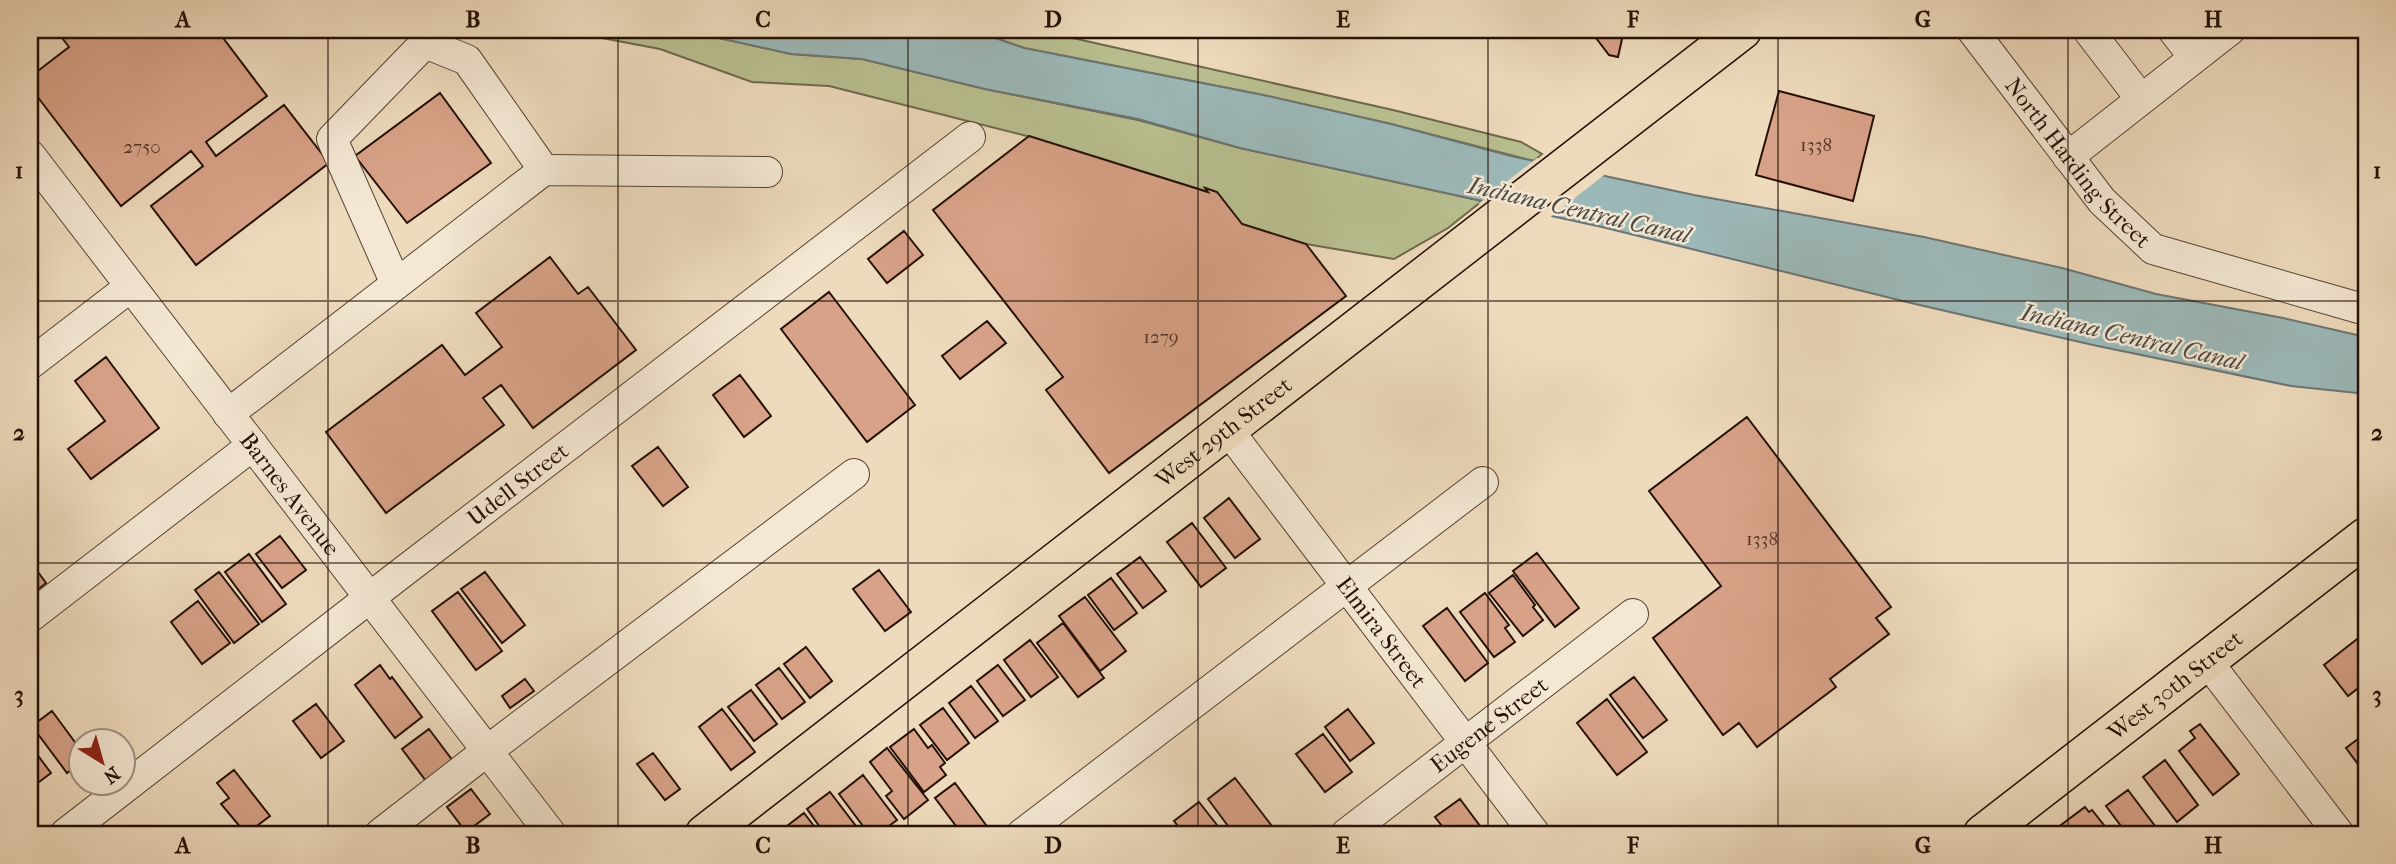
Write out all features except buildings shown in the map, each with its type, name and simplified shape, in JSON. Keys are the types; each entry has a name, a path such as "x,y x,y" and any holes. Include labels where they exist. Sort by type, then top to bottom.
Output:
{"main road":[{"name":"West 29th Street","path":"705,834 1742,30"},
{"name":"West 30th Street","path":"1983,834 2366,537"}],"street":[{"name":"North Harding Street","path":"1972,30 2102,201 2153,249 2366,310"},
{"path":"2088,30 2141,99"},
{"path":"2173,30 2194,57"},
{"path":"2068,157 2230,30"},
{"path":"396,284 332,139 425,43 467,60 544,170"},
{"name":"Udell Street","path":"65,834 971,137"},
{"name":"Barnes Avenue","path":"30,155 551,834"},
{"path":"228,414 544,170 767,172"},
{"path":"30,364 130,287"},
{"name":"Elmira Street","path":"1228,430 1535,834"},
{"path":"30,617 253,445"},
{"path":"380,834 854,474"},
{"path":"1022,834 1483,482"},
{"name":"Eugene Street","path":"1346,834 1633,614"},
{"path":"2207,661 2338,834"}],"green space":[{"path":"560,30 683,30 791,54 862,59 985,89 1138,120 1240,148 1482,201 1448,228 1394,259 1306,244 1242,224 1217,192 1206,188 1208,192 1031,137 829,86 752,82 660,49"},
{"path":"972,30 1037,30 1393,110 1521,142 1542,154 1534,161 1391,124 1263,95 1024,48"}],"water":[{"name":"Indiana Central Canal","path":"683,30 972,30 1024,48 1263,95 1391,124 1511,156 1694,195 1924,237 2062,268 2156,294 2366,337 2366,394 2291,386 2093,345 1602,227 1240,148 1138,119 985,89 862,59 791,54"}],"pier":[{"path":"1537,158 1608,172 1548,219 1478,204"}]}
